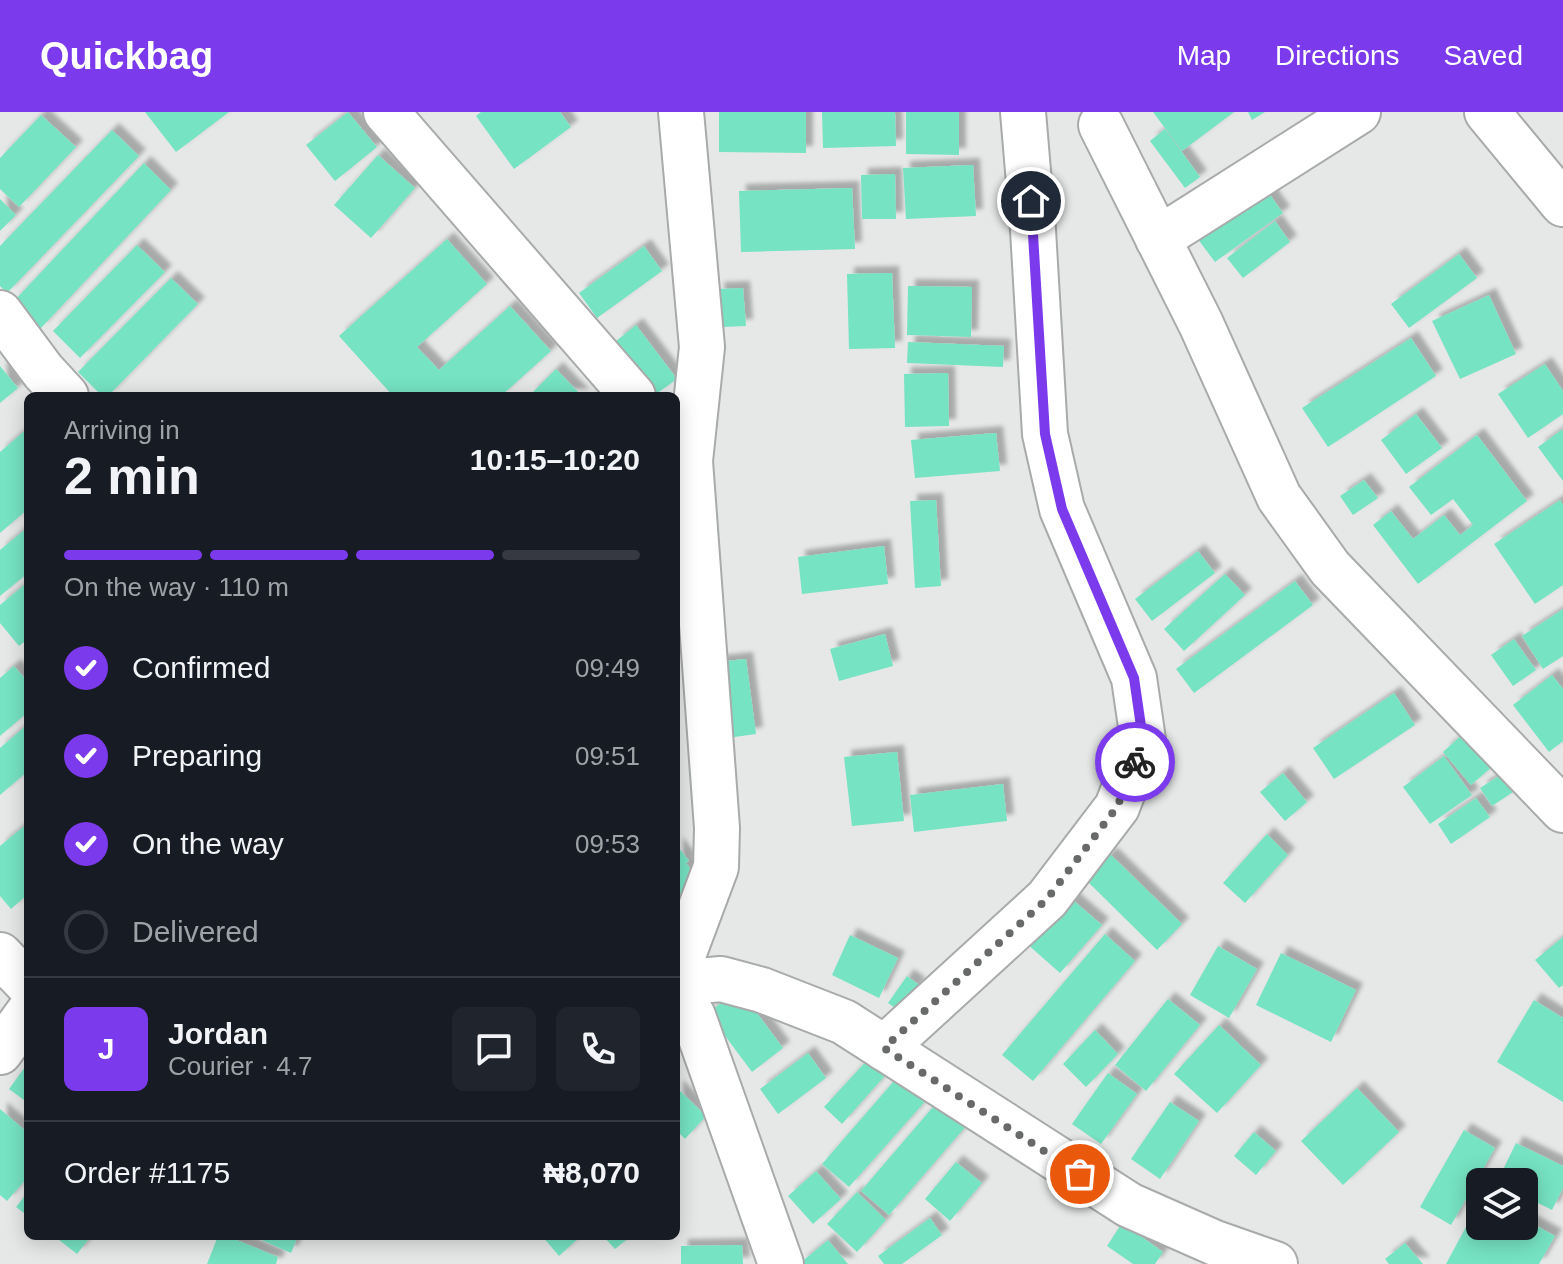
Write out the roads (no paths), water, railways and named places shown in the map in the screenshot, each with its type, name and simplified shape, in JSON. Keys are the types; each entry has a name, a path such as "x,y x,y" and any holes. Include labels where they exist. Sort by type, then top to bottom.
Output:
{"street":[{"path":"386,112 630,392"},
{"path":"680,963 716,867 717,828 683,453 702,347 681,112"},
{"path":"884,1048 1047,899 1117,807 1143,740 1134,678 1062,509 1045,434 1023,112"},
{"path":"1158,239 1358,112"},
{"path":"1487,112 1563,204"},
{"path":"1101,125 1201,324 1279,497 1330,568 1563,808"},
{"path":"0,313 62,392"},
{"path":"0,955 24,980"},
{"path":"680,985 721,979 762,990 844,1022 1129,1205 1215,1243 1275,1264"},
{"path":"680,993 693,1016 781,1264"},
{"path":"0,1052 24,1019"}]}
